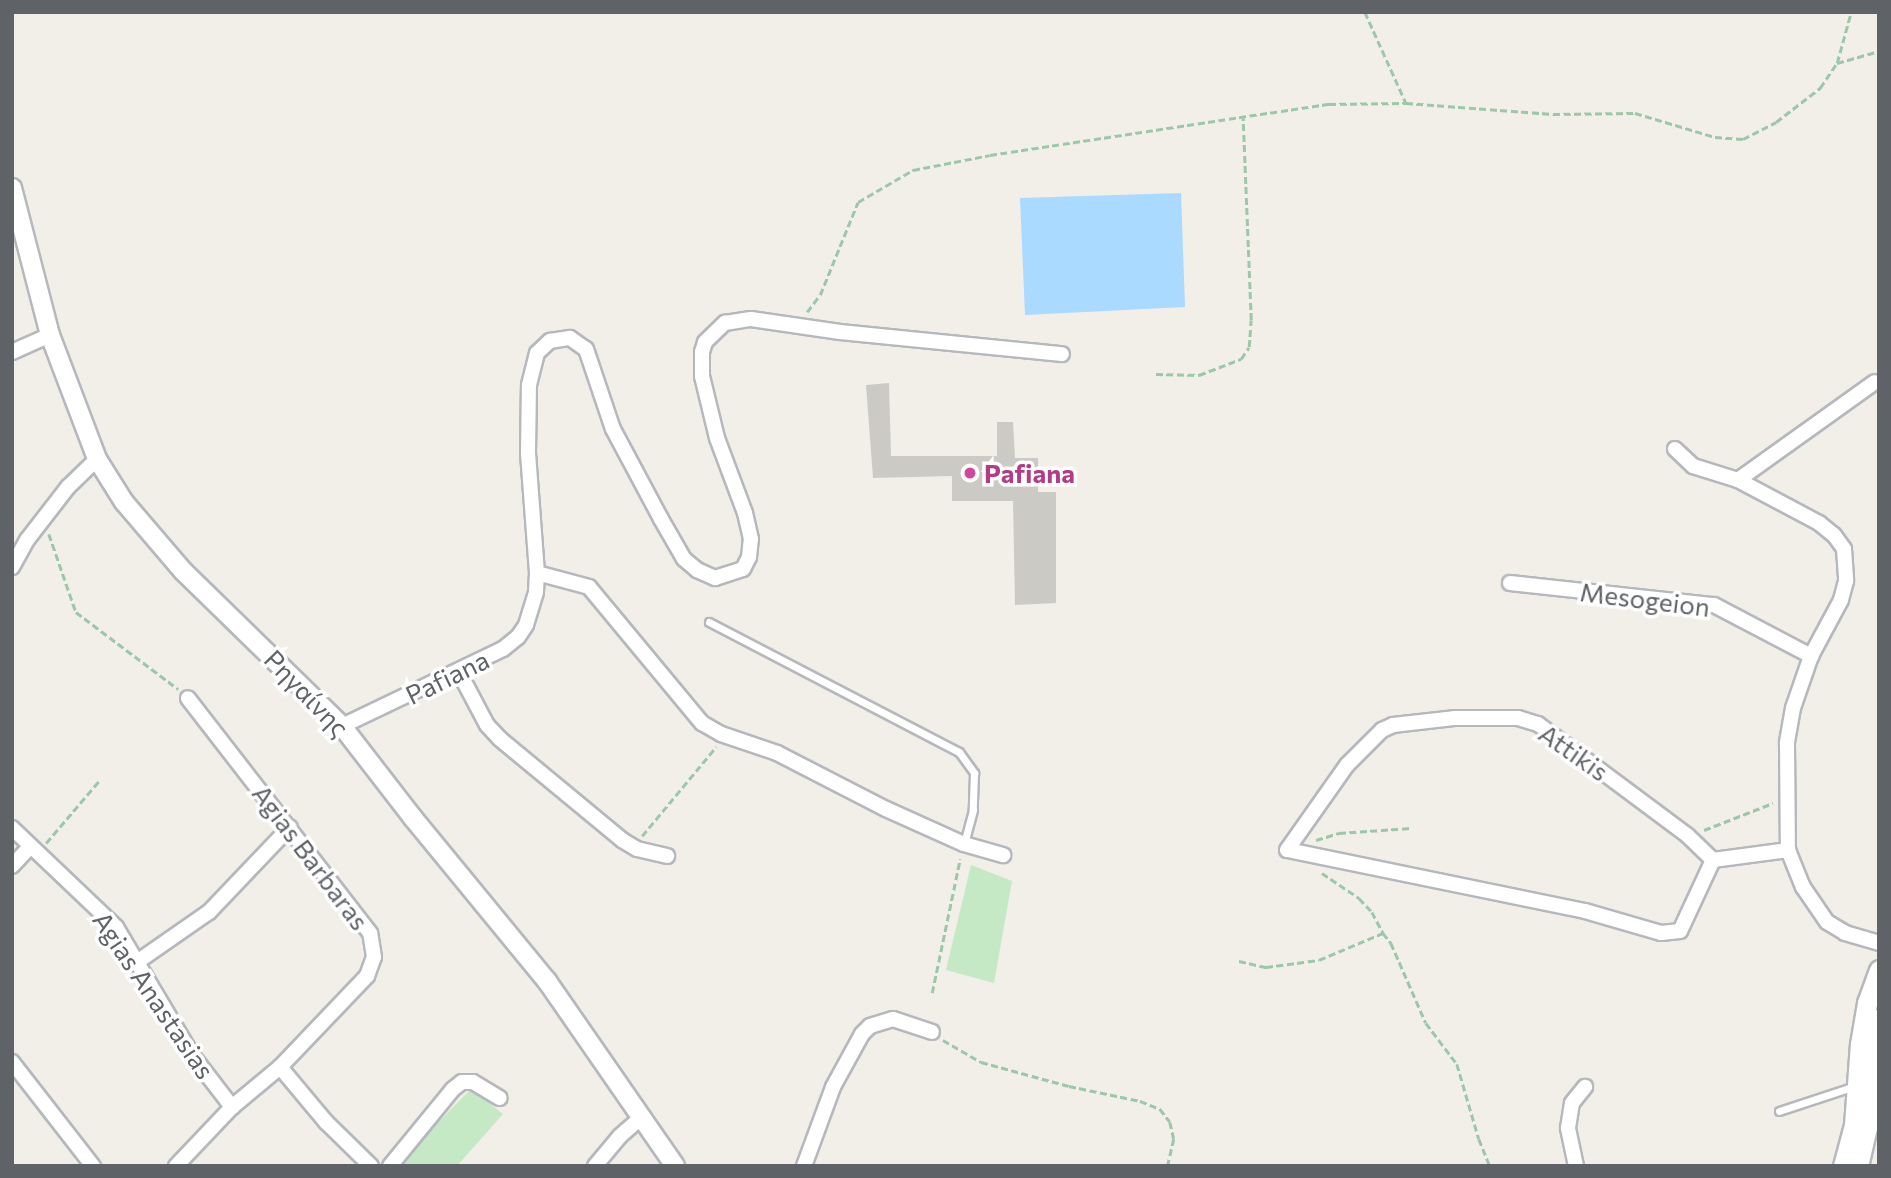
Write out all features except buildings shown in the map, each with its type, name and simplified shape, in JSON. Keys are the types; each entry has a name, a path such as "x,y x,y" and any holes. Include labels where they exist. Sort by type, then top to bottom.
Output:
{"main road":[{"path":"1878,971 1879,979"},
{"path":"1843,1166 1854,1125 1869,1089 1867,1003 1878,971"},
{"path":"1858,1166 1879,1019"}],"street":[{"name":"Ρηγαίνης","path":"12,188 50,335 97,459 150,535 342,726 413,818 547,981 643,1116 675,1166"},
{"name":"Pafiana","path":"342,726 459,672 517,637 532,610 537,573 528,453 529,385 532,368 543,346 561,337 579,341 586,349 613,429 661,519 684,559 697,570 715,578 743,569 749,557 751,539 745,513 707,402 702,352 714,331 737,319 1062,354"},
{"path":"12,352 50,335"},
{"path":"1738,480 1875,382"},
{"path":"1675,449 1693,466 1738,480 1819,523 1834,535 1844,549 1846,581 1841,600 1811,656 1793,708 1787,743 1788,850 1803,887 1827,922 1845,933 1879,943"},
{"path":"12,568 44,518 76,478 97,459"},
{"path":"537,573 589,587 688,711 702,723 726,736 777,753 886,809 964,844 1003,855"},
{"name":"Mesogeion","path":"1510,583 1714,605 1811,656"},
{"path":"459,672 493,733 622,840 667,856"},
{"name":"Agias Barbaras","path":"176,1166 232,1107 280,1067 367,976 374,957 370,933 188,698"},
{"name":"Attikis","path":"1454,718 1518,718 1538,724 1688,836 1713,860 1680,931 1661,933 1585,911 1287,850 1347,765 1369,740 1393,725 1454,718"},
{"path":"137,962 209,912 290,827"},
{"name":"Agias Anastasias","path":"12,828 116,927 192,1055 232,1107"},
{"path":"12,866 33,850"},
{"path":"1713,860 1788,850"},
{"path":"804,1166 834,1087 862,1034 870,1026 893,1019 932,1032"},
{"path":"12,1062 93,1166"},
{"path":"280,1067 326,1122 371,1166"},
{"path":"390,1166 453,1089 463,1082 473,1082 500,1098"},
{"path":"1576,1166 1568,1128 1572,1103 1584,1087"},
{"path":"595,1166 620,1136 643,1116"}],"lane":[{"path":"709,622 959,752 974,774 974,802 964,844"},
{"path":"1779,1111 1869,1089"}],"path":[{"path":"1364,12 1406,103"},
{"path":"796,325 820,295 858,202 913,170 990,155 1329,104 1406,103 1553,114 1635,113 1715,137 1742,139 1776,122 1820,88 1837,63 1852,12"},
{"path":"1837,63 1879,51"},
{"path":"1156,374 1199,375 1241,359 1249,347 1251,320 1243,118"},
{"path":"44,518 76,612 188,698"},
{"path":"634,846 726,736"},
{"path":"33,850 99,781"},
{"path":"1688,836 1786,798"},
{"path":"932,993 964,844"},
{"path":"1240,961 1266,967 1319,960 1383,933 1391,943 1426,1023 1457,1064 1479,1139 1490,1166"},
{"path":"932,1032 957,1051 981,1062 1069,1086 1140,1101 1160,1109 1170,1122 1174,1139 1168,1166"}],"green space":[{"path":"971,865 1012,881 994,983 946,970"},
{"path":"471,1089 503,1114 457,1166 395,1166"}],"water":[{"path":"1181,193 1185,307 1025,315 1020,198"}],"place":[{"name":"Pafiana","path":"970,473"}]}
